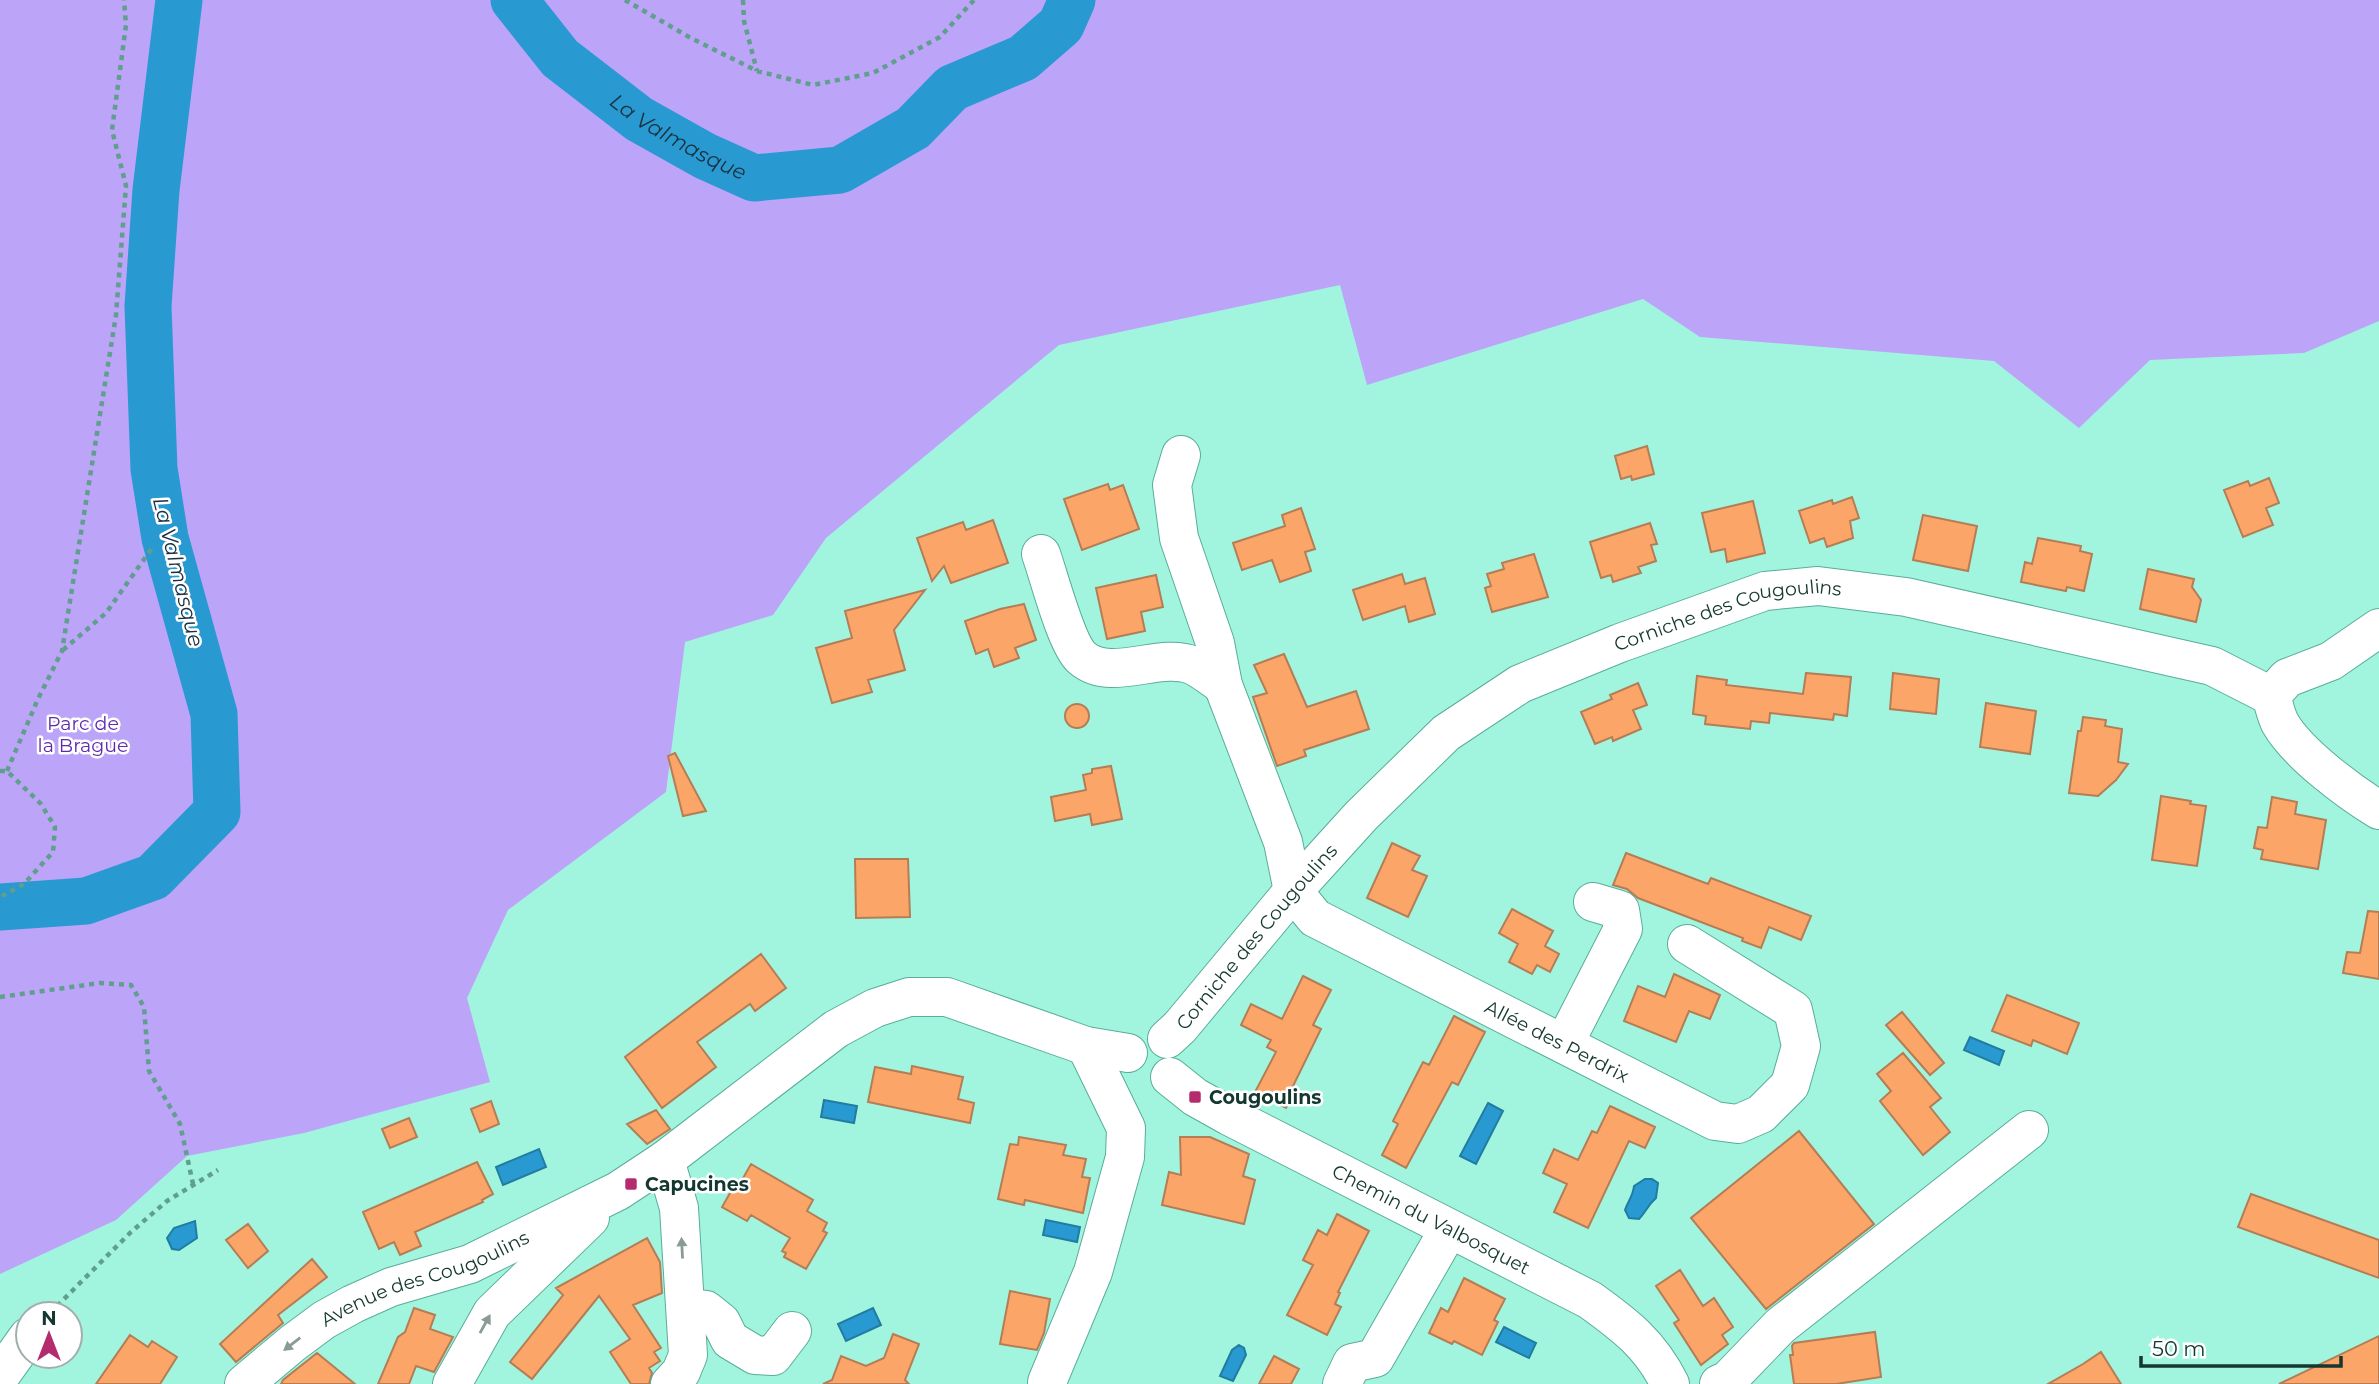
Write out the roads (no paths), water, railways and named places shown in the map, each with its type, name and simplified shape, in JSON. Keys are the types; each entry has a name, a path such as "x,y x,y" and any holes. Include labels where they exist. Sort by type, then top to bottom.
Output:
{"street":[{"path":"1181,455 1172,485 1179,538 1215,643 1223,685 1283,842 1293,891"},
{"path":"1041,554 1070,638 1082,658 1107,669 1162,662 1191,664 1223,685"},
{"name":"Corniche des Cougoulins","path":"1167,1039 1180,1027 1293,891 1362,816 1446,733 1520,684 1620,643 1765,591 1818,586 1906,597 2212,666 2271,696"},
{"path":"2379,628 2331,662 2287,678 2271,696 2280,722 2303,752 2363,801 2379,810"},
{"name":"Allée des Perdrix","path":"1293,891 1315,918 1715,1121 1738,1124 1761,1114 1790,1085 1801,1046 1793,1010 1687,944"},
{"path":"1564,1044 1623,929 1620,910 1593,902"},
{"path":"452,1384 492,1313 559,1233 665,1160 836,1029 874,1009 909,998 947,997 1086,1046 1128,1053"},
{"path":"1160,1035 1167,1039 1173,1045 1177,1061 1170,1077 1156,1084 1140,1081 1129,1069 1128,1053 1132,1046 1144,1036 1160,1035"},
{"path":"1047,1382 1093,1272 1125,1157 1126,1128 1086,1046"},
{"name":"Chemin du Valbosquet","path":"1170,1077 1195,1097 1229,1116 1578,1294 1629,1328 1660,1363 1670,1384"},
{"path":"1719,1384 1728,1380 1780,1326 2029,1130"},
{"path":"665,1160 680,1208 688,1355 681,1372 670,1384"},
{"path":"1342,1384 1352,1363 1380,1371 1449,1229"},
{"name":"Avenue des Cougoulins","path":"244,1384 324,1320 353,1304 391,1287 470,1264 559,1233"},
{"path":"686,1308 706,1310 721,1322 730,1340 755,1355 773,1356 792,1331"},
{"path":"0,1376 14,1356"}],"water":[{"path":"1970,1037 2004,1051 1999,1065 1964,1050"},
{"path":"824,1100 857,1106 854,1123 821,1117"},
{"path":"1488,1103 1503,1111 1476,1164 1460,1156"},
{"path":"539,1149 546,1167 503,1185 496,1167"},
{"path":"1645,1179 1658,1183 1656,1198 1639,1219 1629,1218 1625,1210 1634,1186"},
{"path":"1046,1220 1080,1227 1077,1242 1043,1235"},
{"path":"195,1221 197,1238 179,1250 172,1249 167,1238 174,1228"},
{"path":"873,1308 881,1325 846,1341 838,1324"},
{"path":"1504,1327 1536,1343 1529,1358 1496,1342"},
{"path":"1239,1345 1244,1348 1246,1355 1233,1381 1220,1376 1232,1350"}],"waterway":[{"name":"La Valmasque","path":"0,907 86,901 153,877 217,812 214,714 165,538 154,469 148,306 156,190 179,0"},
{"name":"La Valmasque","path":"514,0 560,58 639,119 705,156 754,178 840,170 913,128 952,88 1023,58 1061,25 1072,0"}],"place":[{"name":"Cougoulins","path":"1195,1097"},
{"name":"Capucines","path":"631,1184"}],"park label":[{"name":"Parc de la Brague","path":"83,734"}]}
